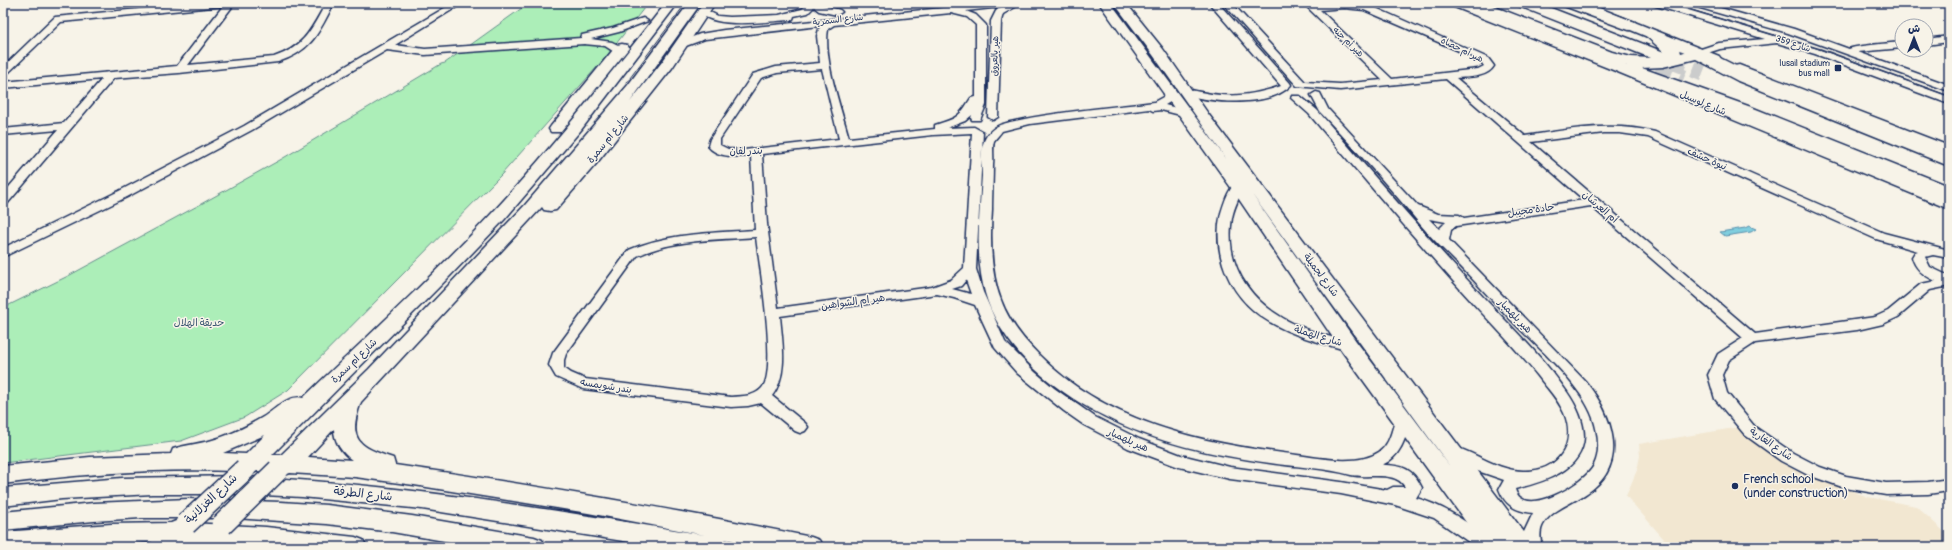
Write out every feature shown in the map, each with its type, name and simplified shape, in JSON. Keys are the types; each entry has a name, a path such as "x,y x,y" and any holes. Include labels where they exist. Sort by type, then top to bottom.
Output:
{"highway":[{"path":"1472,3 1619,60 1648,64 1698,53 1738,74 1949,160"},
{"path":"1488,3 1622,58 1656,78 1745,110 1949,193"},
{"name":"شارع لوسيل","path":"1498,3 1622,58"},
{"path":"1524,3 1671,60"},
{"path":"1545,3 1648,46 1671,60"},
{"path":"1570,3 1629,25"},
{"path":"1654,36 1672,49 1671,60"},
{"path":"1703,73 1949,171"},
{"name":"شارع لوسيل","path":"1684,78 1949,188"}],"street":[{"path":"179,70 230,3"},
{"path":"3,72 58,19 230,3"},
{"path":"3,85 268,62 294,54 308,43 330,3"},
{"path":"3,253 123,194 284,108 460,3"},
{"name":"شارع ام سمرة","path":"463,252 475,230 505,190 619,52 636,34 643,21 657,3"},
{"name":"شارع ام سمرة","path":"247,466 463,252 513,199 605,90 672,3"},
{"path":"780,17 805,11 814,3 822,9 838,16 825,27 821,36 826,66 845,142"},
{"name":"شارع السمرية","path":"703,6 716,18 730,20 838,16 945,6 1018,3"},
{"path":"1213,3 1285,87"},
{"path":"1227,3 1304,84 1314,88 1317,94"},
{"name":"شارع لوسيل","path":"1456,3 1622,58 1949,204"},
{"path":"1576,3 1654,36 1949,151"},
{"name":"شارع 359","path":"1656,3 1781,40 1949,101"},
{"name":"شارع 359","path":"1693,3 1791,31 1949,88"},
{"name":"هير بالعروق","path":"997,124 996,21 999,13 1012,4"},
{"name":"شارع لجميلة","path":"1113,5 1178,93 1204,118 1522,547"},
{"name":"هير أم حصاه","path":"1260,96 1285,87 1304,84 1340,87 1481,72 1489,66 1485,60 1476,55 1375,10 1356,5 1309,5"},
{"name":"هير أم جنه","path":"1309,5 1389,82"},
{"name":"شارع ام سمرة","path":"487,257 515,239 570,186 683,44 703,6"},
{"name":"شارع ام سمرة","path":"282,467 353,397 487,257 571,165 679,27 703,6"},
{"name":"هير بالعروق","path":"945,6 972,16 981,25 981,105 975,125"},
{"name":"شارع السمرية","path":"683,44 703,36 792,25 838,16"},
{"path":"724,33 716,30 716,26 730,20"},
{"path":"564,41 616,30 643,21"},
{"path":"792,25 812,28 821,36"},
{"path":"1934,41 1949,39"},
{"path":"1698,53 1715,47 1781,40"},
{"path":"386,47 425,52 501,43 564,41 606,43 617,48 619,52"},
{"path":"1841,48 1873,49 1894,46"},
{"path":"1873,49 1873,55 1884,64"},
{"name":"بندر لفان","path":"826,66 768,71 754,78 715,139 714,146 720,151 731,153 756,152 933,132 975,125"},
{"path":"3,201 110,76"},
{"name":"أم العرشان","path":"1448,76 1752,339"},
{"name":"هير بلهمبار","path":"1285,87 1285,92 1313,112 1402,215 1528,354 1562,396 1572,416 1576,433 1574,448 1568,459 1552,472 1534,478 1509,476 1495,472 1452,452"},
{"name":"هير أم حصاه","path":"1260,96 1308,99 1317,94 1340,87"},
{"name":"هير بالعروق","path":"914,134 952,123 970,113 976,95 981,90"},
{"path":"1142,108 1163,102 1178,93 1221,99 1260,96"},
{"name":"شارع لجميلة","path":"1178,93 1184,113 1238,186 1349,346 1497,547"},
{"name":"هير بلهمبار","path":"1317,94 1324,110 1443,242 1572,374 1593,401 1606,437 1606,451 1603,462 1595,476 1585,488 1552,505 1537,520 1532,531 1533,547"},
{"path":"1204,118 1205,107 1212,102 1221,99"},
{"path":"975,125 1030,122 1142,108 1161,108 1184,113"},
{"name":"هير بلهمبار","path":"988,166 995,145 1003,137 1015,129 1052,119"},
{"path":"975,125 988,133 997,124"},
{"name":"هير بلهمبار","path":"997,124 989,141 986,261 988,279 992,294 1002,317 1015,336 1030,354 1063,384 1084,398 1125,420 1182,440 1239,454 1347,467 1381,459 1390,453 1397,441 1403,419"},
{"name":"هير بلهمبار","path":"975,125 970,270 979,302 1000,346 1051,396 1075,412 1116,435 1164,455 1204,467 1376,493 1424,506 1445,516 1489,547"},
{"path":"3,132 68,126"},
{"name":"نيوة حشف","path":"1523,140 1617,128 1634,129 1651,134 1880,236 1932,251 1948,253"},
{"path":"756,152 762,233 777,369 772,387 763,396 800,427"},
{"name":"شارع الهملة","path":"1238,186 1226,217 1226,252 1236,278 1248,298 1266,314 1294,330 1349,346"},
{"name":"حادة مجيبل","path":"1443,242 1443,233 1448,225 1469,219 1592,202"},
{"name":"حادة مجيبل","path":"1412,207 1436,217 1469,219"},
{"name":"بندر شويمسه","path":"762,233 670,242 637,250 630,257 565,345 556,360 555,366 557,371 570,380 594,385 730,402 745,402 763,396"},
{"name":"نيوة حشف","path":"1880,236 1921,265 1949,281"},
{"path":"1926,287 1919,255 1932,251"},
{"name":"هير ام الشواهين","path":"772,313 934,291 956,284 970,270"},
{"name":"شارع الغارية","path":"1949,281 1926,287 1893,314 1878,320 1857,325 1752,339 1723,357 1715,375 1720,395 1750,431 1787,457 1814,471 1845,482 1886,489 1908,489 1949,485"},
{"name":"هير ام الشواهين","path":"934,291 958,294 979,302"},
{"path":"127,464 212,448 244,437 278,418 317,389 342,373"},
{"path":"353,397 346,414 343,432 346,441 352,449 364,458 405,469 425,478"},
{"path":"3,474 42,469 127,464 354,469 425,478 662,516 811,547"},
{"name":"شارع الغزلانية","path":"175,534 247,466"},
{"path":"212,535 282,467"},
{"path":"1347,467 1362,471 1393,472 1403,474 1412,480 1414,488 1409,494 1376,493"},
{"path":"1534,478 1510,484 1507,488 1508,494 1517,502 1529,507 1537,508 1552,505"},
{"name":"شارع الطرفة","path":"3,497 84,489 196,484 328,490 456,506 720,547"},
{"path":"3,521 71,514 136,510 266,510 372,520 534,547"},
{"path":"3,542 117,533 212,535 307,540 355,547"},
{"path":"31,540 70,547"},
{"path":"277,547 307,540"}],"shaded area":[{"name":"French school (under construction)","path":"1740,427 1811,475 1868,497 1916,506 1949,536 1949,547 1671,547 1626,496 1637,470 1640,456 1639,444"}],"green space":[{"name":"حديقة الهلال","path":"529,3 648,3 605,58 501,175 288,390 245,417 181,441 3,463 3,308 70,275 280,160 445,63"}],"water":[{"path":"1749,226 1756,229 1751,232 1725,236 1720,232 1745,228"}],"tunnel":[{"path":"1633,58 1684,78"},
{"path":"1670,60 1703,73"}],"tram line":[{"path":"627,82 686,3"},
{"path":"1669,3 1816,48 1949,96"}],"place":[{"name":"lusail stadium bus mall","path":"1838,68"},
{"name":"French school (under construction)","path":"1735,486"}]}
